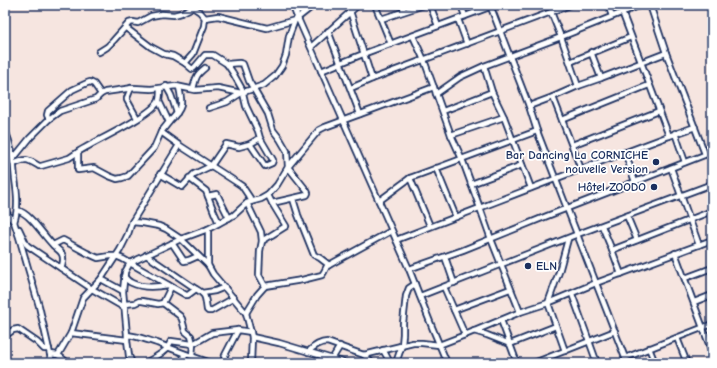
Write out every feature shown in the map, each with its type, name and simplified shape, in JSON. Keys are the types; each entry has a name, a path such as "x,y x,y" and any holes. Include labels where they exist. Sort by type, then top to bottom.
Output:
{"street":[{"path":"292,5 296,17 409,269 447,363"},
{"path":"209,108 227,102 253,88 264,85 275,76 282,66 286,55 289,36 300,5"},
{"path":"205,18 218,16 267,28 296,17 314,5"},
{"path":"311,48 358,5"},
{"path":"375,5 390,44"},
{"path":"402,5 404,11"},
{"path":"381,19 424,5"},
{"path":"430,5 438,26"},
{"path":"461,5 465,16"},
{"path":"351,88 570,5"},
{"path":"608,5 612,16"},
{"path":"436,94 460,76 641,5"},
{"path":"650,5 666,53 705,154"},
{"path":"321,71 492,6 537,131 626,361 649,348 712,324"},
{"path":"99,52 107,47 129,23 138,23 151,16 162,14 174,15 190,8 194,8 205,18 204,26 193,54 185,63"},
{"path":"350,11 372,79"},
{"path":"551,12 578,86"},
{"path":"622,12 669,136"},
{"path":"458,19 467,44"},
{"path":"126,28 164,54 173,56 193,68 206,55 213,55 227,64 238,81 246,106 258,130 260,138 273,160 272,163 265,166 250,144"},
{"path":"328,32 360,114"},
{"path":"413,36 424,60 451,135 462,159 491,239 520,312"},
{"path":"570,62 591,52 631,37"},
{"path":"591,52 601,78"},
{"path":"528,106 666,53"},
{"path":"227,64 242,64 249,81 268,114 273,130 287,151 288,167 298,178 308,194 306,196 272,203"},
{"path":"484,66 492,92 504,117 531,188"},
{"path":"193,89 196,77 205,68"},
{"path":"49,119 47,115 48,112 72,90 87,83 92,83 101,94"},
{"path":"562,120 649,85"},
{"path":"14,162 30,138 49,119 60,111 96,99 101,94 131,88 160,88 166,86 193,89 218,88 242,93"},
{"path":"166,86 170,92 177,113"},
{"path":"78,152 78,170 94,168 117,179 128,176 154,148 161,132 180,109 182,99 179,87"},
{"path":"132,363 129,356 123,291 124,276 130,263 172,243 208,229 234,215 246,203 261,199 268,195 277,185 288,167 319,130 325,126 434,87"},
{"path":"131,88 126,98 138,118"},
{"path":"160,88 159,101 169,122"},
{"path":"443,110 492,92"},
{"path":"553,96 581,169"},
{"path":"14,162 24,159 41,166 69,158 148,112 159,101"},
{"path":"572,145 659,111"},
{"path":"451,135 504,117"},
{"path":"396,240 675,133 695,127"},
{"path":"5,130 10,141 14,162 17,196 15,224 52,363"},
{"path":"379,201 410,178 537,131"},
{"path":"161,132 242,186 252,201"},
{"path":"675,133 685,162"},
{"path":"5,136 10,141"},
{"path":"160,174 181,187 194,174 211,166 226,144 239,147 250,144 260,138"},
{"path":"58,355 71,333 83,298 109,268 123,245 132,222 179,145"},
{"path":"625,152 635,182"},
{"path":"409,269 445,257 712,152"},
{"path":"471,184 522,165"},
{"path":"436,168 456,217"},
{"path":"671,168 699,245"},
{"path":"189,178 206,191 219,223"},
{"path":"410,178 430,226"},
{"path":"420,296 578,234 712,184"},
{"path":"208,196 217,194 229,218"},
{"path":"262,241 286,226 268,195"},
{"path":"294,199 298,216 314,255 329,265"},
{"path":"246,203 261,232 262,241 258,275 265,286"},
{"path":"17,210 25,213 62,254 63,267 61,268"},
{"path":"612,250 712,210"},
{"path":"5,211 19,228 26,244 44,258 92,289 125,306"},
{"path":"627,216 637,240"},
{"path":"132,222 159,226 166,229 181,240 208,265 213,274 246,313 251,335 251,363"},
{"path":"602,226 621,274"},
{"path":"208,229 208,265"},
{"path":"246,313 265,286 322,275 329,265 391,231"},
{"path":"566,351 548,303 559,272 568,239"},
{"path":"53,245 63,240 98,258 116,256 186,295 196,289"},
{"path":"308,352 324,342 364,354 413,343 439,345 520,312 572,294 596,283 712,240"},
{"path":"172,243 184,261 198,256"},
{"path":"675,253 712,352"},
{"path":"146,255 202,293 205,298 207,310 209,311 234,298"},
{"path":"445,257 454,283"},
{"path":"685,278 712,268"},
{"path":"124,276 132,283 140,285 170,286"},
{"path":"101,279 123,291"},
{"path":"396,363 402,345 406,296 409,288 415,284"},
{"path":"164,303 170,286"},
{"path":"202,293 215,291 225,287"},
{"path":"444,287 465,335"},
{"path":"454,310 510,289"},
{"path":"572,294 597,363"},
{"path":"694,302 712,295"},
{"path":"125,306 139,301 149,301 158,304 164,303 182,317 185,332 191,336 192,356"},
{"path":"501,320 517,363"},
{"path":"474,331 510,344 556,326"},
{"path":"5,336 13,330 18,329 37,342 44,349 58,355 68,363"},
{"path":"223,363 225,355 238,330"},
{"path":"145,363 160,354 168,347 170,342 173,341 192,344 212,333 238,330 346,363"},
{"path":"534,363 615,331"},
{"path":"71,333 127,338 137,336 211,363"},
{"path":"677,338 687,363"},
{"path":"332,359 340,346"},
{"path":"649,348 655,363"},
{"path":"383,350 390,363"},
{"path":"184,354 184,363"},
{"path":"364,354 370,363"},
{"path":"321,363 323,357"}],"place":[{"name":"Bar Dancing La CORNICHE nouvelle Version","path":"656,162"},
{"name":"Hôtel ZOODO","path":"654,187"},
{"name":"ELN","path":"528,266"}]}
